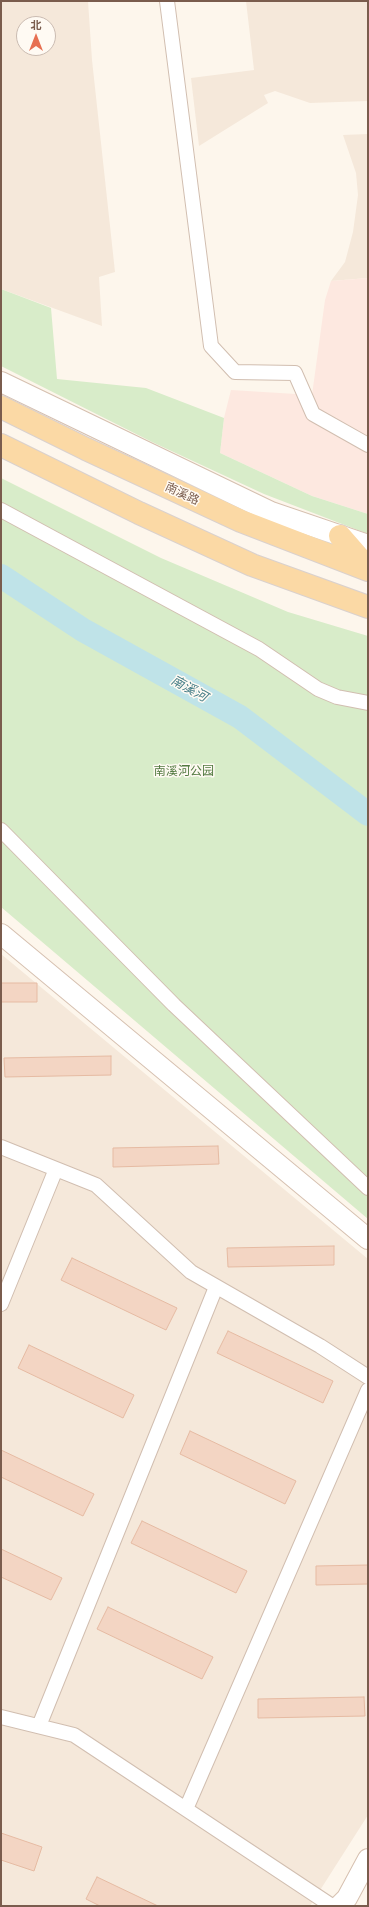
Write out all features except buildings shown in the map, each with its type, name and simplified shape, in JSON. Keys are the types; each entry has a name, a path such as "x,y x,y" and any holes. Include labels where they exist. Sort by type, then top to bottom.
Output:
{"main road":[{"name":"南溪路","path":"1,407 86,450 241,521 368,569"},
{"path":"1,445 138,514 252,565 368,607"},
{"path":"340,536 368,569"}],"street":[{"path":"167,1 211,346 235,372 295,373 313,414 368,445"},
{"path":"1,382 271,512 368,546"},
{"path":"1,510 259,649 318,689 337,697 368,703"},
{"path":"1,830 174,1005 368,1188"},
{"path":"1,934 368,1239"},
{"path":"1,1147 96,1185 191,1272 320,1346 368,1377"},
{"path":"1,1304 56,1169"},
{"path":"39,1726 216,1287"},
{"path":"186,1809 368,1390"},
{"path":"1,1717 74,1735 186,1809 342,1904 368,1859"}],"shaded area":[{"path":"1,1 88,1 92,60 115,272 99,277 102,326 1,289"},
{"path":"246,1 368,1 368,101 310,103 275,91 264,95 268,103 199,146 191,78 254,70"},
{"path":"368,134 368,278 331,281 345,262 353,232 358,195 356,173 343,135"},
{"path":"368,278 368,514 312,496 220,453 224,418 231,390 312,395 325,300 331,281"},
{"path":"1,954 368,1259 368,1815 310,1906 1,1906"}],"green space":[{"path":"1,289 51,308 57,379 146,388 224,418 220,453 312,496 368,514 368,534 264,494 152,442 1,366"},
{"name":"南溪河公园","path":"1,478 161,558 288,612 368,636 368,1219 1,907"}],"waterway":[{"name":"南溪河","path":"1,576 83,630 240,717 368,814"}]}
